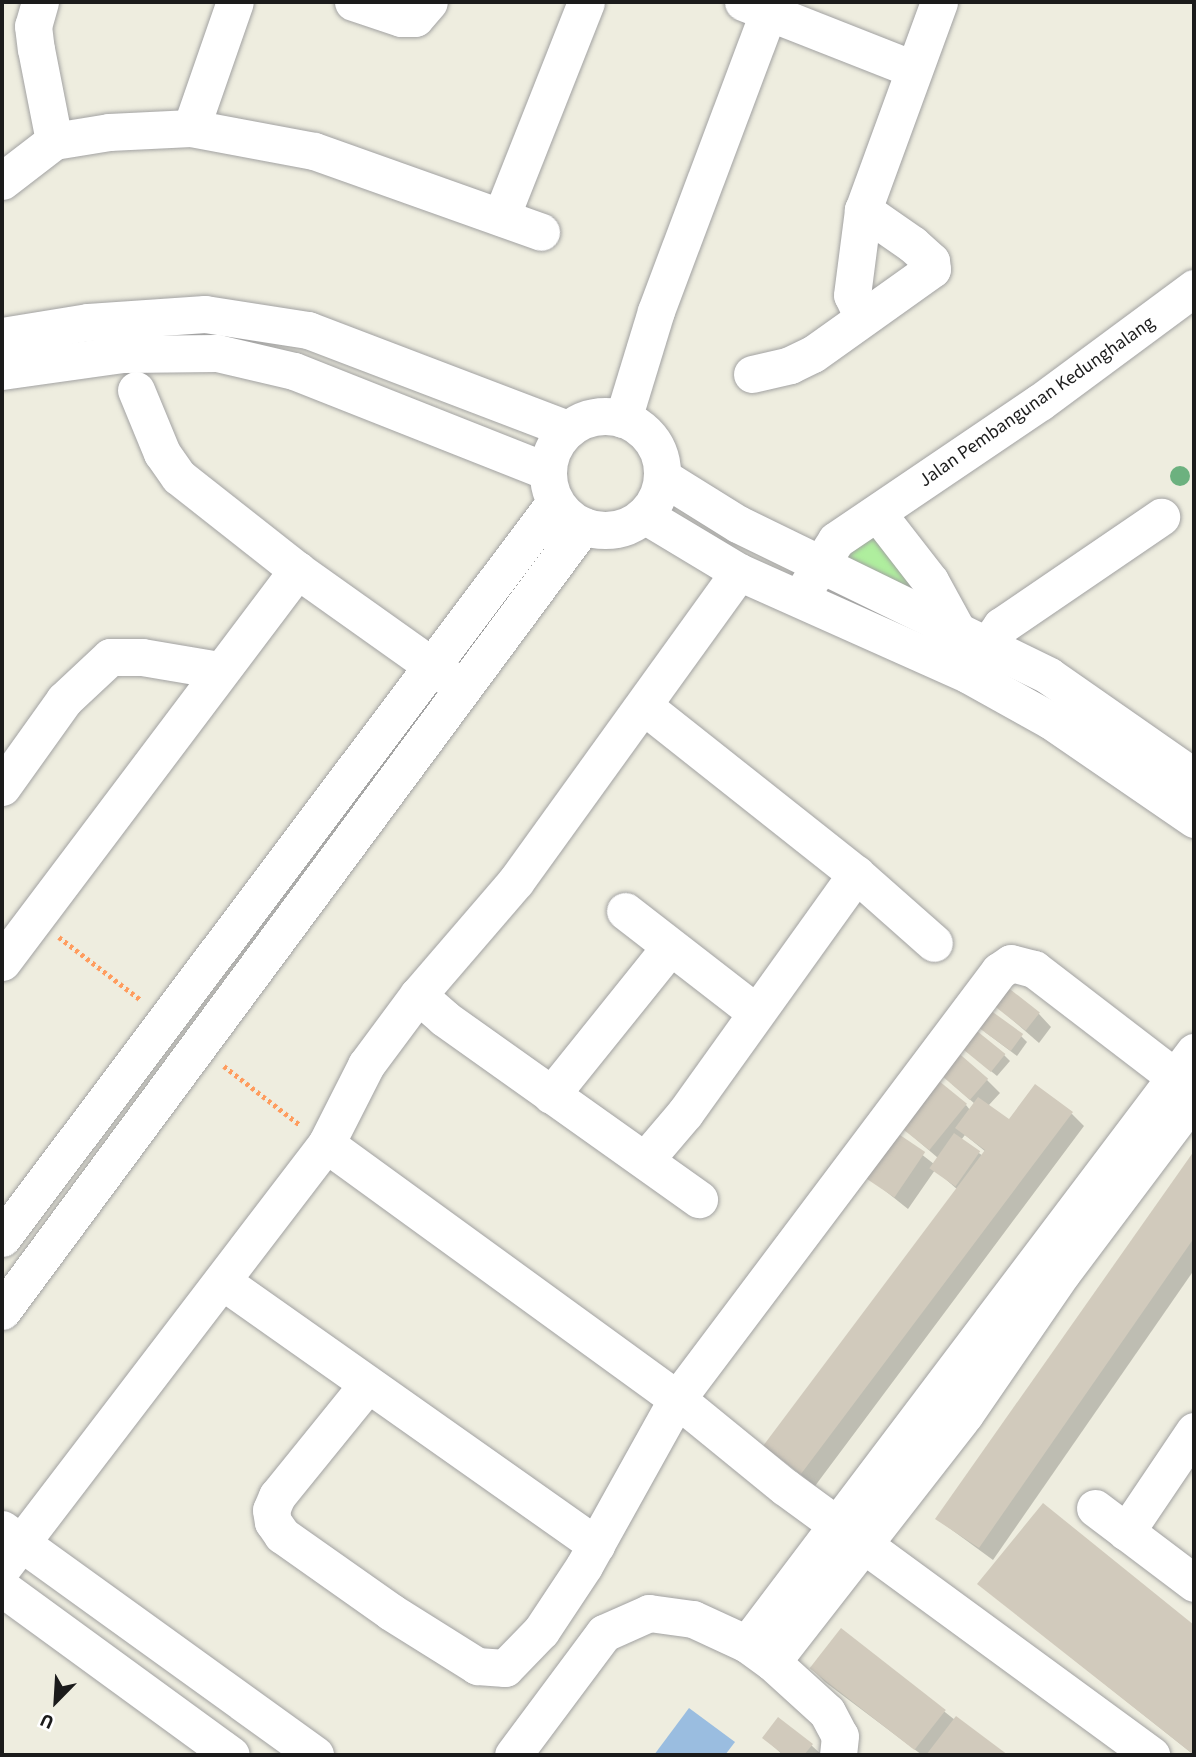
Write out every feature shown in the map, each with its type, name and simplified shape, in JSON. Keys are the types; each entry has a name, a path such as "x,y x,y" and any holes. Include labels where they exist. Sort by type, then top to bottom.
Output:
{"street":[{"path":"40,2 33,26 54,142"},
{"path":"191,128 236,2"},
{"path":"353,2 401,18 415,18 429,2"},
{"path":"501,217 586,2"},
{"path":"862,316 852,295 863,210 912,69 939,2"},
{"path":"623,419 656,311 761,5 912,69"},
{"path":"2,181 54,142 109,132 191,128 314,152 541,232"},
{"path":"752,374 790,365 813,354 862,316 932,269 931,261 912,244 863,210"},
{"name":"Jalan Pembangunan Kedunghalang","path":"799,600 831,544 1188,305"},
{"path":"2,336 88,322 205,314 308,330 567,429"},
{"path":"2,371 123,354 217,353 294,371 551,487 583,526 616,530 644,515 664,478"},
{"path":"136,390 162,453 179,477 297,570 447,676"},
{"path":"2,1311 197,1044 447,676 551,487 549,456 567,429 596,416 623,419 650,437 664,478 738,524 972,638 1082,697 1194,777"},
{"path":"878,514 972,638 969,675"},
{"path":"644,515 739,572 969,675 1050,720 1194,819"},
{"path":"972,638 1024,609 1161,517"},
{"path":"2,1238 164,1018 447,676 583,526"},
{"path":"2,962 219,670 297,570"},
{"path":"315,1755 8,1547 222,1281 326,1144 353,1084 418,995 516,881 645,706 739,572"},
{"path":"2,786 64,700 110,657 142,657 219,670"},
{"path":"645,706 856,874 934,943"},
{"path":"645,1160 685,1113 856,874"},
{"path":"625,911 755,1012"},
{"path":"551,1095 670,947"},
{"path":"367,1385 277,1496 271,1510 282,1535 477,1666 505,1668 541,1631 596,1545 677,1399 978,996 1011,963 1034,969 1188,1076 1062,1273 965,1415 849,1534 760,1653"},
{"path":"418,995 551,1095 699,1199"},
{"path":"164,1018 197,1044"},
{"path":"326,1144 677,1399 849,1534 1151,1755"},
{"path":"222,1281 596,1545"},
{"path":"1126,1532 1194,1431"},
{"path":"1095,1508 1194,1583"},
{"path":"2,1588 231,1755"},
{"path":"513,1755 604,1633 649,1613 693,1619 760,1653 827,1712 840,1736 838,1755"},
{"path":"541,1631 583,1659"}],"path":[{"path":"36,919 164,1018"},
{"path":"197,1044 326,1144"}],"green space":[{"path":"882,530 920,600 838,555"}],"water":[{"path":"689,1708 735,1742 725,1755 654,1755"}],"building":[{"path":"1006,986 1040,1012 1026,1031 992,1004"},
{"path":"990,1010 1023,1034 1011,1051 978,1027"},
{"path":"972,1027 1005,1054 991,1072 958,1045"},
{"path":"955,1050 988,1079 970,1100 937,1071"},
{"path":"939,1081 967,1104 929,1150 901,1128"},
{"path":"1035,1084 1073,1112 801,1474 763,1446 985,1150 955,1128 978,1097 1009,1119"},
{"path":"897,1133 925,1152 894,1198 866,1179"},
{"path":"954,1133 980,1151 956,1187 929,1168"},
{"path":"1194,1151 1194,1238 979,1548 935,1519"},
{"path":"1043,1503 1194,1625 1194,1755 977,1584"},
{"path":"841,1628 946,1710 914,1750 810,1668"},
{"path":"956,1716 1008,1755 926,1755"},
{"path":"778,1717 813,1744 804,1755 784,1755 762,1738"}]}
